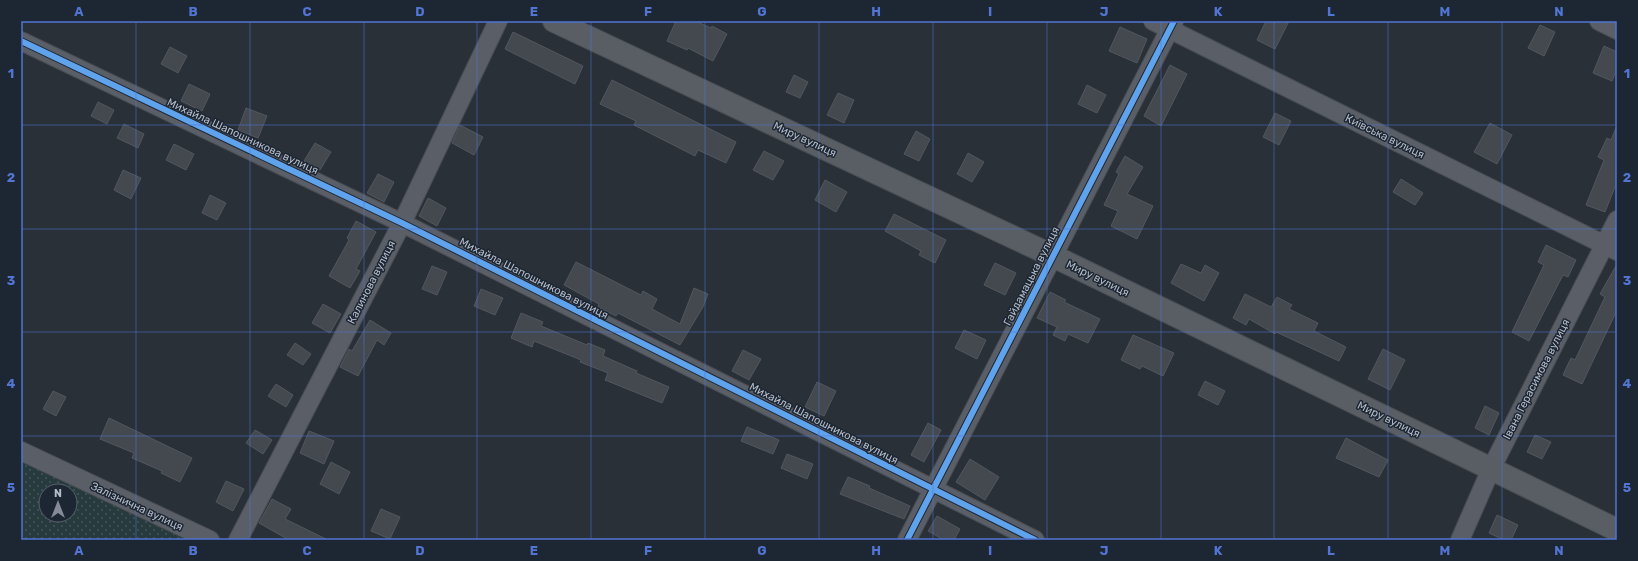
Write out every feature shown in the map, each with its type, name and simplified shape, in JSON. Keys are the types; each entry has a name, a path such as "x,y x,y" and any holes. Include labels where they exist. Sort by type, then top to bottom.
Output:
{"main road":[{"name":"Миру вулиця","path":"554,21 1052,256 1617,530"}],"street":[{"name":"Калинова вулиця","path":"238,540 402,223 498,21"},
{"name":"Київська вулиця","path":"1153,21 1172,25 1611,248"},
{"path":"1599,21 1617,30"},
{"name":"Гайдамацька вулиця","path":"907,540 1172,25"},
{"name":"Михайла Шапошникова вулиця","path":"21,41 402,223 1035,540"},
{"name":"Івана Герасимова вулиця","path":"1460,540 1491,469 1611,248 1617,220"},
{"name":"Залізнична вулиця","path":"21,451 210,540"}],"green space":[{"path":"21,446 211,540 21,540"}],"building":[{"path":"676,21 695,21 711,28 712,26 727,34 713,61 688,48 687,50 667,41"},
{"path":"1266,21 1289,21 1275,49 1257,40"},
{"path":"1540,25 1555,32 1544,56 1528,48"},
{"path":"1120,27 1147,39 1137,63 1109,51"},
{"path":"513,32 583,66 575,84 505,49"},
{"path":"1604,46 1617,52 1617,69 1612,81 1593,73"},
{"path":"170,47 187,56 178,73 161,64"},
{"path":"1170,65 1187,74 1161,126 1144,116"},
{"path":"794,75 808,82 800,98 786,92"},
{"path":"612,80 736,142 726,163 698,150 695,156 634,125 636,121 600,104"},
{"path":"189,84 210,94 202,111 181,101"},
{"path":"1087,85 1106,95 1097,113 1078,104"},
{"path":"838,93 854,100 844,123 827,115"},
{"path":"98,102 114,110 107,124 91,116"},
{"path":"246,108 267,116 258,138 238,130"},
{"path":"1275,113 1291,121 1279,145 1263,137"},
{"path":"1490,123 1512,135 1497,164 1474,152"},
{"path":"124,124 144,134 138,148 117,138"},
{"path":"460,125 483,137 474,155 452,143"},
{"path":"1616,128 1617,182 1605,212 1586,205 1604,160 1598,157 1607,138 1611,140"},
{"path":"916,131 930,139 919,161 904,154"},
{"path":"315,143 331,152 320,170 304,161"},
{"path":"174,144 194,154 186,170 166,160"},
{"path":"764,151 784,161 773,180 753,170"},
{"path":"968,153 984,162 972,182 957,174"},
{"path":"1125,156 1143,167 1127,194 1153,206 1137,239 1111,226 1118,211 1104,205 1119,174 1116,172"},
{"path":"123,170 141,178 131,199 114,190"},
{"path":"378,174 394,182 384,202 367,193"},
{"path":"1401,179 1423,193 1415,205 1393,192"},
{"path":"825,180 847,192 836,212 815,200"},
{"path":"210,195 226,203 217,220 202,213"},
{"path":"428,198 446,208 437,226 419,216"},
{"path":"894,214 946,240 935,263 919,255 921,251 885,231"},
{"path":"356,221 376,232 356,269 360,271 350,288 329,276 349,240 347,238"},
{"path":"1546,245 1576,260 1568,277 1563,275 1529,341 1512,332 1544,265 1538,262"},
{"path":"576,262 641,295 643,291 657,299 652,309 680,324 694,288 708,294 703,307 680,345 618,313 616,316 598,307 599,304 564,285"},
{"path":"995,263 1016,273 1005,295 984,285"},
{"path":"1181,264 1201,273 1205,265 1219,273 1204,301 1171,283"},
{"path":"1617,264 1617,310 1582,384 1563,375 1571,358 1575,360 1605,297 1600,294"},
{"path":"432,266 447,272 437,295 422,289"},
{"path":"481,289 503,298 495,315 474,306"},
{"path":"1050,292 1066,300 1064,302 1100,319 1088,343 1068,334 1065,341 1053,335 1057,327 1037,318"},
{"path":"1245,294 1271,307 1277,297 1292,305 1289,309 1318,323 1314,331 1346,347 1339,361 1276,332 1275,334 1249,319 1246,325 1233,318"},
{"path":"323,304 341,314 330,333 312,323"},
{"path":"521,313 543,322 541,326 587,345 588,343 605,350 603,356 637,371 636,373 669,387 662,403 605,380 608,373 580,362 581,360 534,341 532,347 511,338"},
{"path":"370,320 391,333 384,345 377,340 358,376 340,367 349,349 352,351"},
{"path":"964,330 986,340 977,359 955,348"},
{"path":"1133,335 1174,353 1163,376 1142,366 1140,369 1121,360"},
{"path":"295,343 311,354 303,365 287,355"},
{"path":"1383,349 1405,360 1390,390 1368,379"},
{"path":"743,350 761,359 749,380 732,371"},
{"path":"1205,381 1225,391 1218,405 1198,395"},
{"path":"817,382 836,391 824,416 805,407"},
{"path":"276,384 293,395 286,407 268,396"},
{"path":"53,391 66,397 56,416 43,409"},
{"path":"1485,406 1499,413 1489,435 1475,428"},
{"path":"109,418 192,458 180,482 161,473 162,471 132,458 134,453 100,439"},
{"path":"928,423 941,430 924,462 911,455"},
{"path":"747,427 779,440 773,454 741,441"},
{"path":"255,430 272,440 263,454 246,443"},
{"path":"309,431 334,441 324,464 300,453"},
{"path":"1535,435 1551,442 1542,459 1527,452"},
{"path":"1346,438 1388,460 1379,477 1336,458"},
{"path":"787,454 813,464 807,479 781,468"},
{"path":"970,459 999,477 985,500 956,482"},
{"path":"331,462 350,472 339,494 320,484"},
{"path":"848,477 910,506 904,519 840,494"},
{"path":"226,481 244,489 233,511 216,502"},
{"path":"272,499 291,509 285,519 328,540 289,540 259,523"},
{"path":"381,509 400,517 390,539 371,531"},
{"path":"1497,515 1518,525 1511,540 1504,540 1489,533"},
{"path":"937,516 960,529 954,540 944,540 928,531"}],"cycle path":[{"path":"907,540 1174,21"},
{"path":"21,41 402,223 1035,540"}]}
